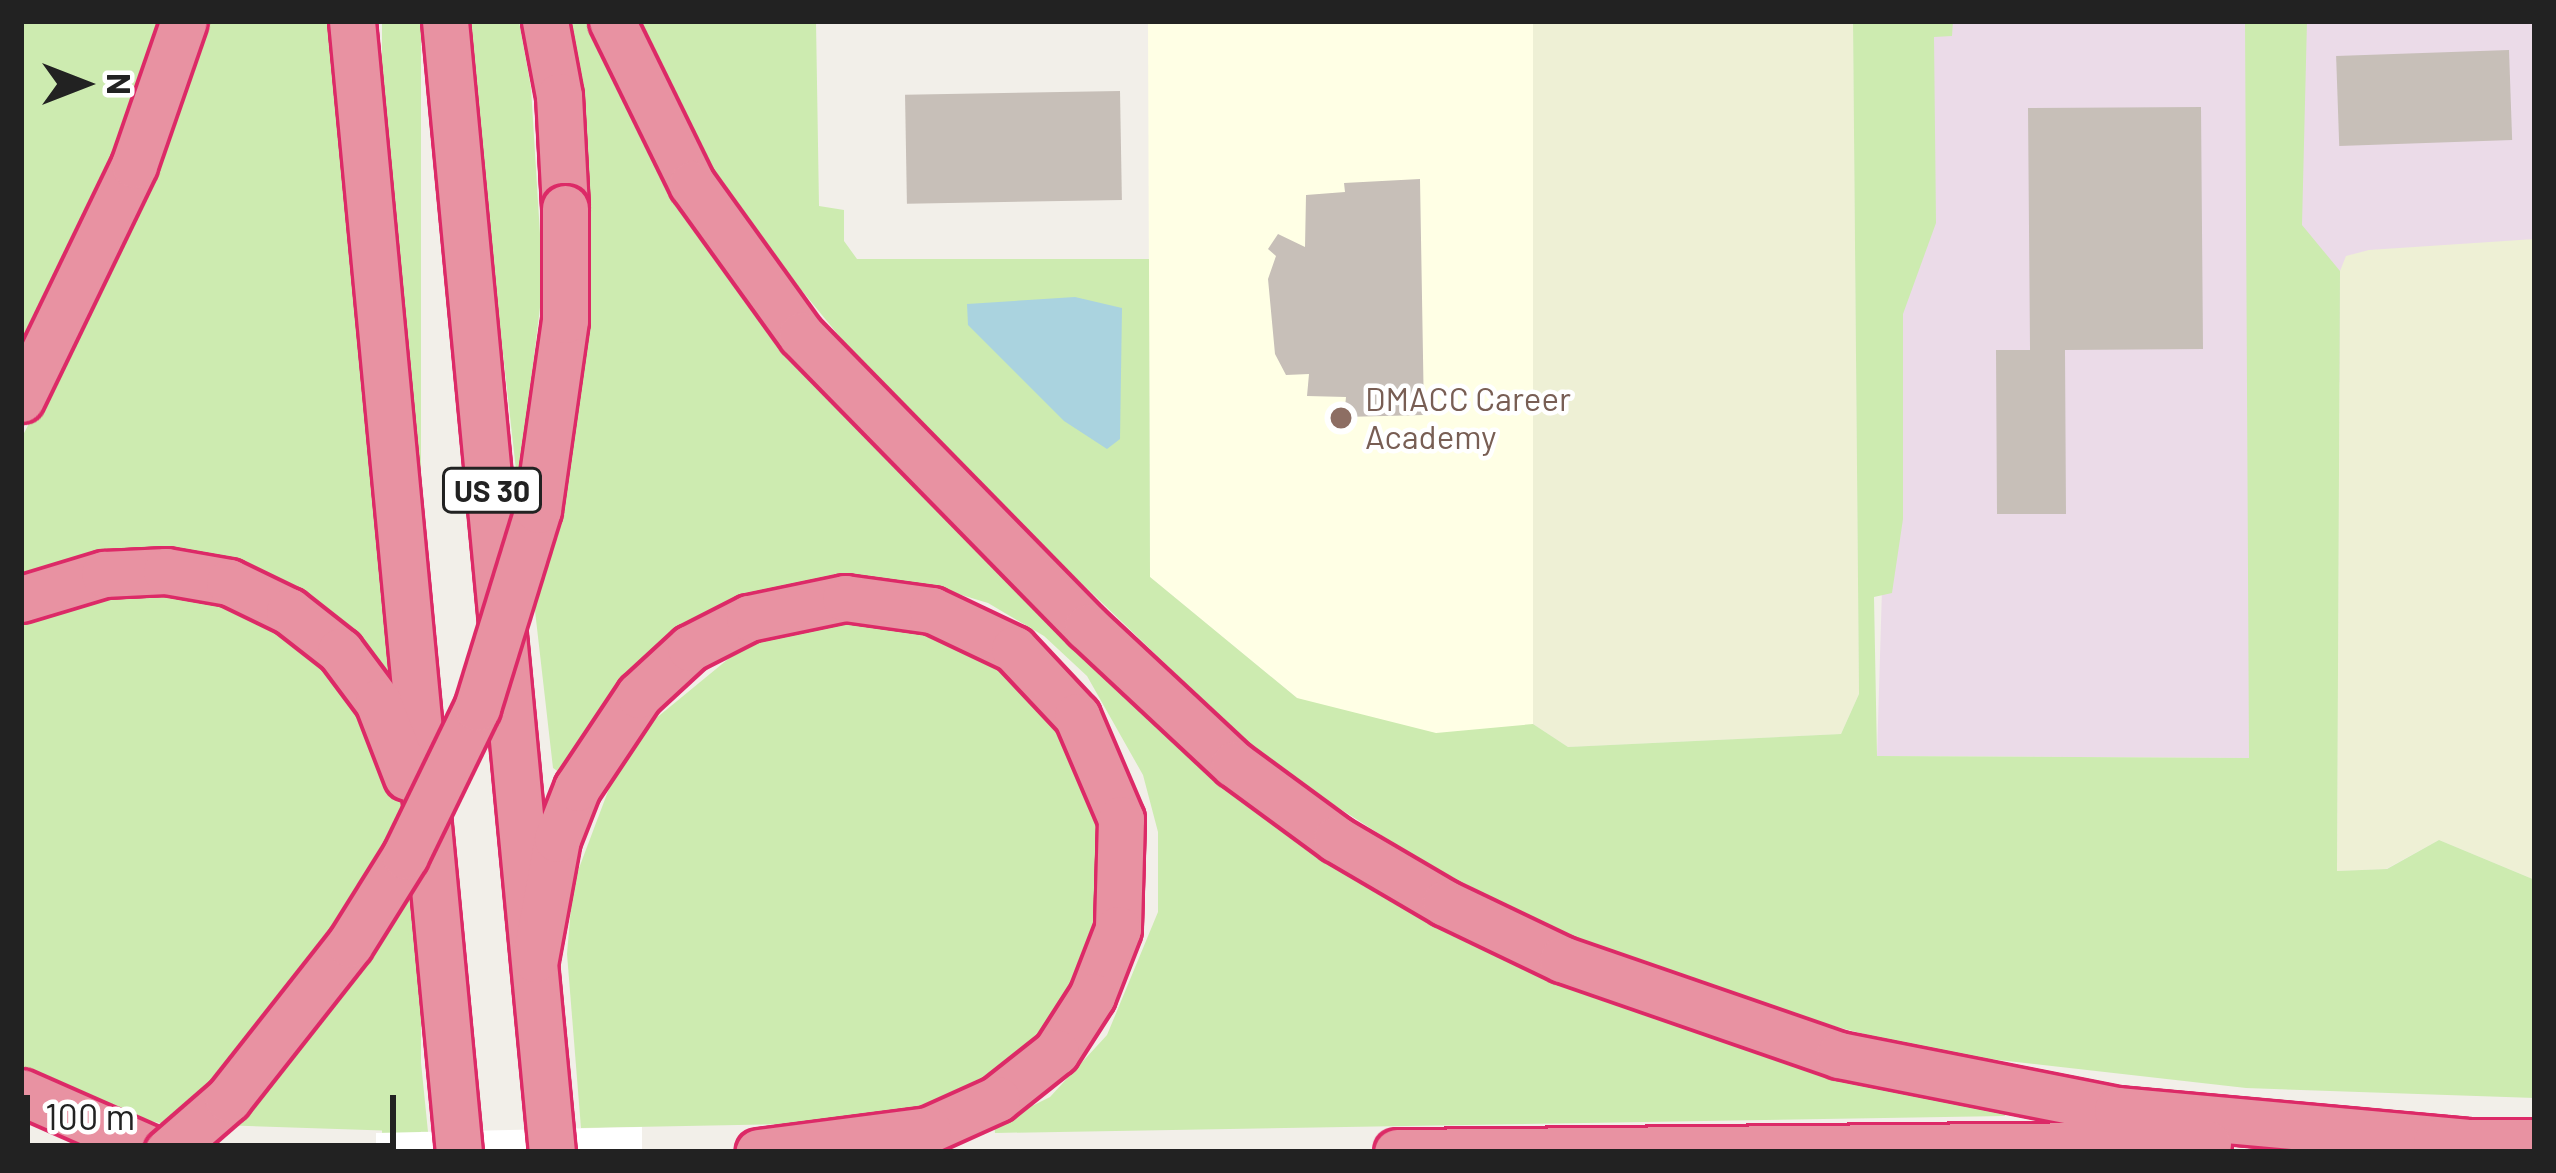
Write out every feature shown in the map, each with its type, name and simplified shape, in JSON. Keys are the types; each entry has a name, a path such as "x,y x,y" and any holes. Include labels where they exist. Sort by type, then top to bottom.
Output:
{"highway":[{"path":"21,399 134,165 184,21"},
{"name":"US 30","path":"352,21 460,1152"},
{"name":"US 30","path":"445,21 552,1152"},
{"path":"167,1152 228,1099 326,978 405,856 477,708 538,510 566,320 559,96 544,21"},
{"path":"612,21 692,184 801,335 940,484 1120,657 1234,764 1336,838 1445,903 1562,959 1839,1055 2116,1110 2466,1142"},
{"path":"21,599 104,574 166,571 229,582 289,611 340,652 378,701 404,762 438,944"},
{"path":"535,959 557,839 578,788 639,695 690,648 749,618 845,598 932,610 1014,649 1077,716 1120,819 1118,929 1092,996 1056,1052 997,1100 928,1130 758,1152"},
{"path":"21,1092 157,1152"},
{"path":"1397,1152 2535,1142"}],"shaded area":[{"name":"DMACC Career Academy","path":"1148,21 1533,21 1533,829 1297,698 1150,577"},
{"path":"1533,21 1853,21 1859,694 1841,734 1568,747 1533,724"},
{"path":"1899,21 2535,21 2535,378 2248,384 2250,758 1877,756"},
{"path":"2535,239 2535,880 2439,840 2386,869 2337,871 2340,271 2346,256 2369,250"}],"green space":[{"path":"21,21 163,21 139,100 21,365"},
{"path":"206,21 333,21 397,693 308,604 21,581 21,439 134,219"},
{"path":"382,21 421,21 421,1152 382,1152"},
{"path":"466,21 519,21 531,88 543,283 518,488"},
{"path":"566,21 588,21 707,236 1373,877 2001,1103 2005,1116 995,1133 994,1125 1050,1097 1107,1035 1158,912 1158,832 1143,775 1087,676 1044,636 988,603 925,584 790,586 733,611 568,778 553,768 534,602 567,468 585,287 582,111"},
{"path":"636,21 816,21 819,206 844,210 844,241 857,259 1149,259 1150,577 1297,698 1436,733 1533,724 1568,747 1841,734 1859,694 1853,21 1953,21 1952,36 1934,37 1936,223 1903,314 1903,519 1892,593 1874,597 1877,756 2249,758 2245,21 2307,21 2302,225 2340,271 2337,871 2387,869 2439,840 2535,880 2535,1098 2246,1088 1936,1053 1739,1001 1584,945 1425,863 1270,764 895,404 721,192"},
{"path":"128,587 201,593 305,644 373,730 394,793 428,1132 160,1123 110,1112 21,1066 21,620"},
{"path":"909,614 1056,694 1125,859 1059,1040 940,1112 842,1123 581,1128 567,954 573,884 613,778 649,724 744,646 804,622"}],"water":[{"path":"1075,297 1122,308 1120,439 1107,449 1064,421 968,325 967,304"}],"pier":[{"path":"642,1127 642,1152 376,1152 376,1133"}],"building":[{"path":"2509,50 2512,140 2339,146 2336,56"},
{"path":"1120,91 1122,200 907,204 905,95"},
{"path":"2201,107 2203,349 2065,350 2066,514 1997,514 1996,350 2030,350 2028,108"},
{"path":"1420,179 1424,415 1344,417 1346,397 1307,396 1309,374 1286,375 1275,354 1268,279 1276,256 1268,249 1278,234 1305,247 1306,195 1345,192 1344,183"}],"place":[{"name":"DMACC Career Academy","path":"1341,418"}]}
